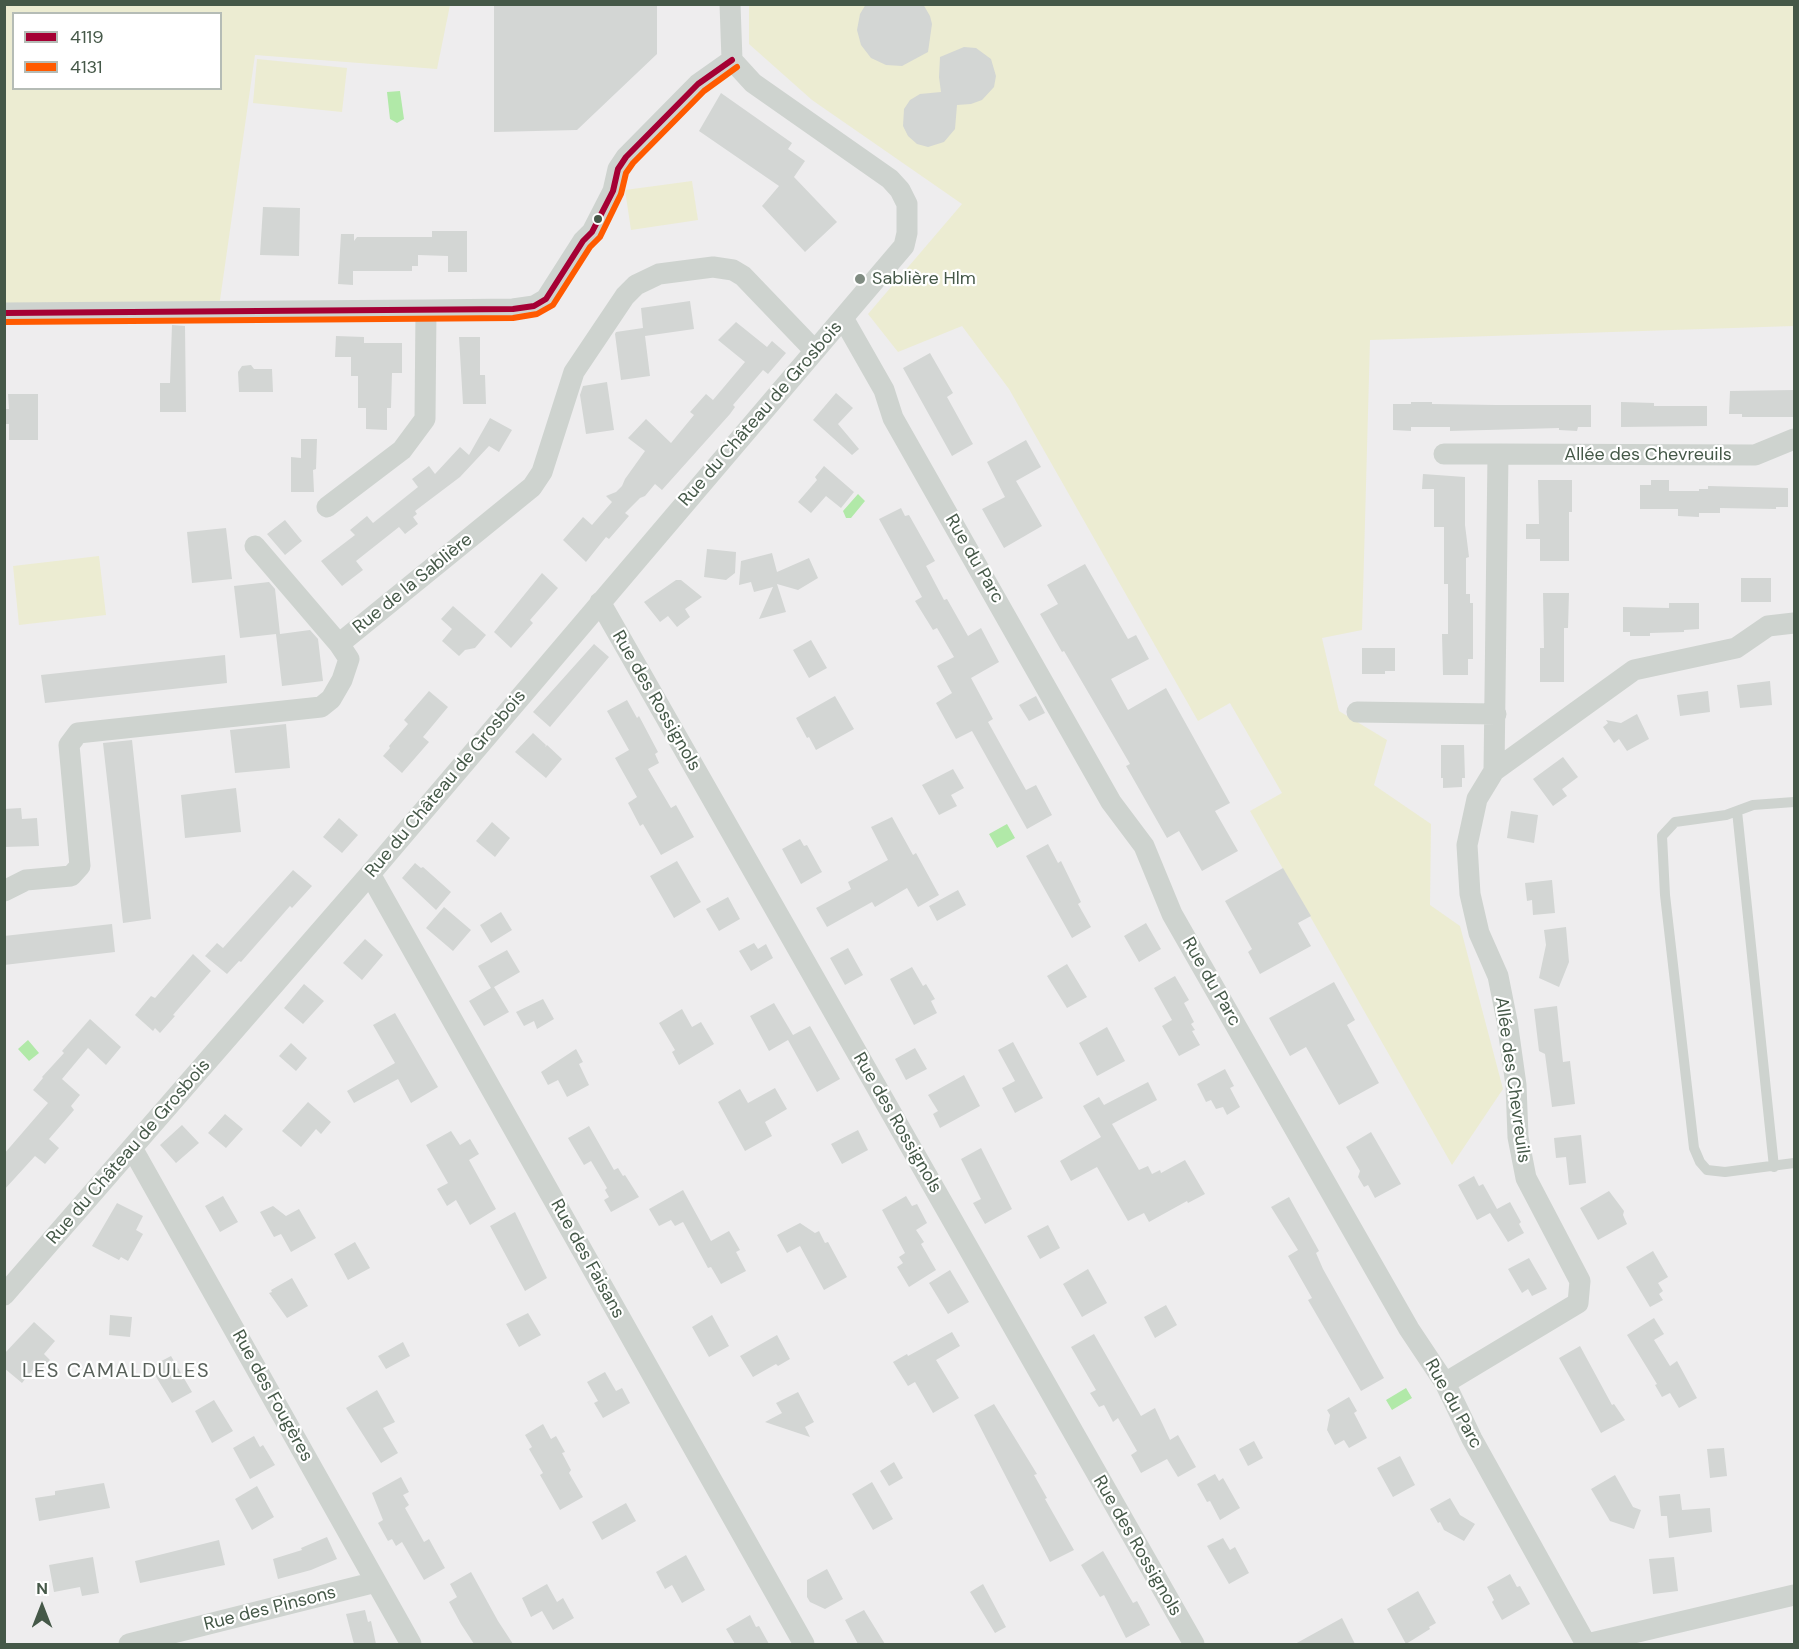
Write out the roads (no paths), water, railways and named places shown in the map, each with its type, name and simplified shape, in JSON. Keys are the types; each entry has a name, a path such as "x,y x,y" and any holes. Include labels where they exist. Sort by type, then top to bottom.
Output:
{"street":[{"path":"4,313 513,309 534,306 546,299 583,240 592,232 613,191 618,169 626,157 698,84 732,60 730,4"},
{"name":"Rue du Château de Grosbois","path":"4,1295 370,874 904,246 907,233 907,204 900,190 890,179 753,83 732,60"},
{"name":"Rue de la Sablière","path":"4,891 26,880 70,876 80,866 69,745 78,733 321,707 331,699 342,680 349,659 339,644 532,487 542,472 574,372 625,296 636,285 659,274 713,267 734,270 743,276 814,350"},
{"path":"327,507 402,450 425,419 426,310"},
{"name":"Rue du Parc","path":"843,318 884,390 893,418 1111,802 1144,846 1172,914 1408,1329 1445,1383 1472,1438 1586,1644"},
{"name":"Allée des Chevreuils","path":"1444,454 1755,455 1794,440"},
{"name":"Allée des Chevreuils","path":"1494,771 1498,454"},
{"path":"255,546 339,644"},
{"name":"Rue des Rossignols","path":"600,602 1194,1644"},
{"name":"Allée des Chevreuils","path":"1445,1383 1578,1303 1580,1281 1526,1178 1518,1137 1516,1085 1507,1021 1498,976 1479,933 1470,894 1467,844 1477,799 1494,771 1634,670 1736,648 1768,626 1794,623"},
{"path":"1357,712 1496,714"},
{"name":"Rue des Faisans","path":"370,874 804,1644"},
{"name":"Rue des Fougères","path":"132,1148 411,1644"},
{"name":"Rue des Pinsons","path":"129,1644 376,1582"},
{"path":"1586,1644 1794,1595"}],"lane":[{"path":"1794,802 1753,805 1726,815 1675,822 1662,836 1665,895 1694,1148 1700,1162 1707,1170 1725,1172 1794,1163"},
{"path":"1737,811 1774,1167"}],"place":[{"name":"Sablière Hlm","path":"860,279"}],"district":[{"name":"LES CAMALDULES","path":"116,1372"}]}
